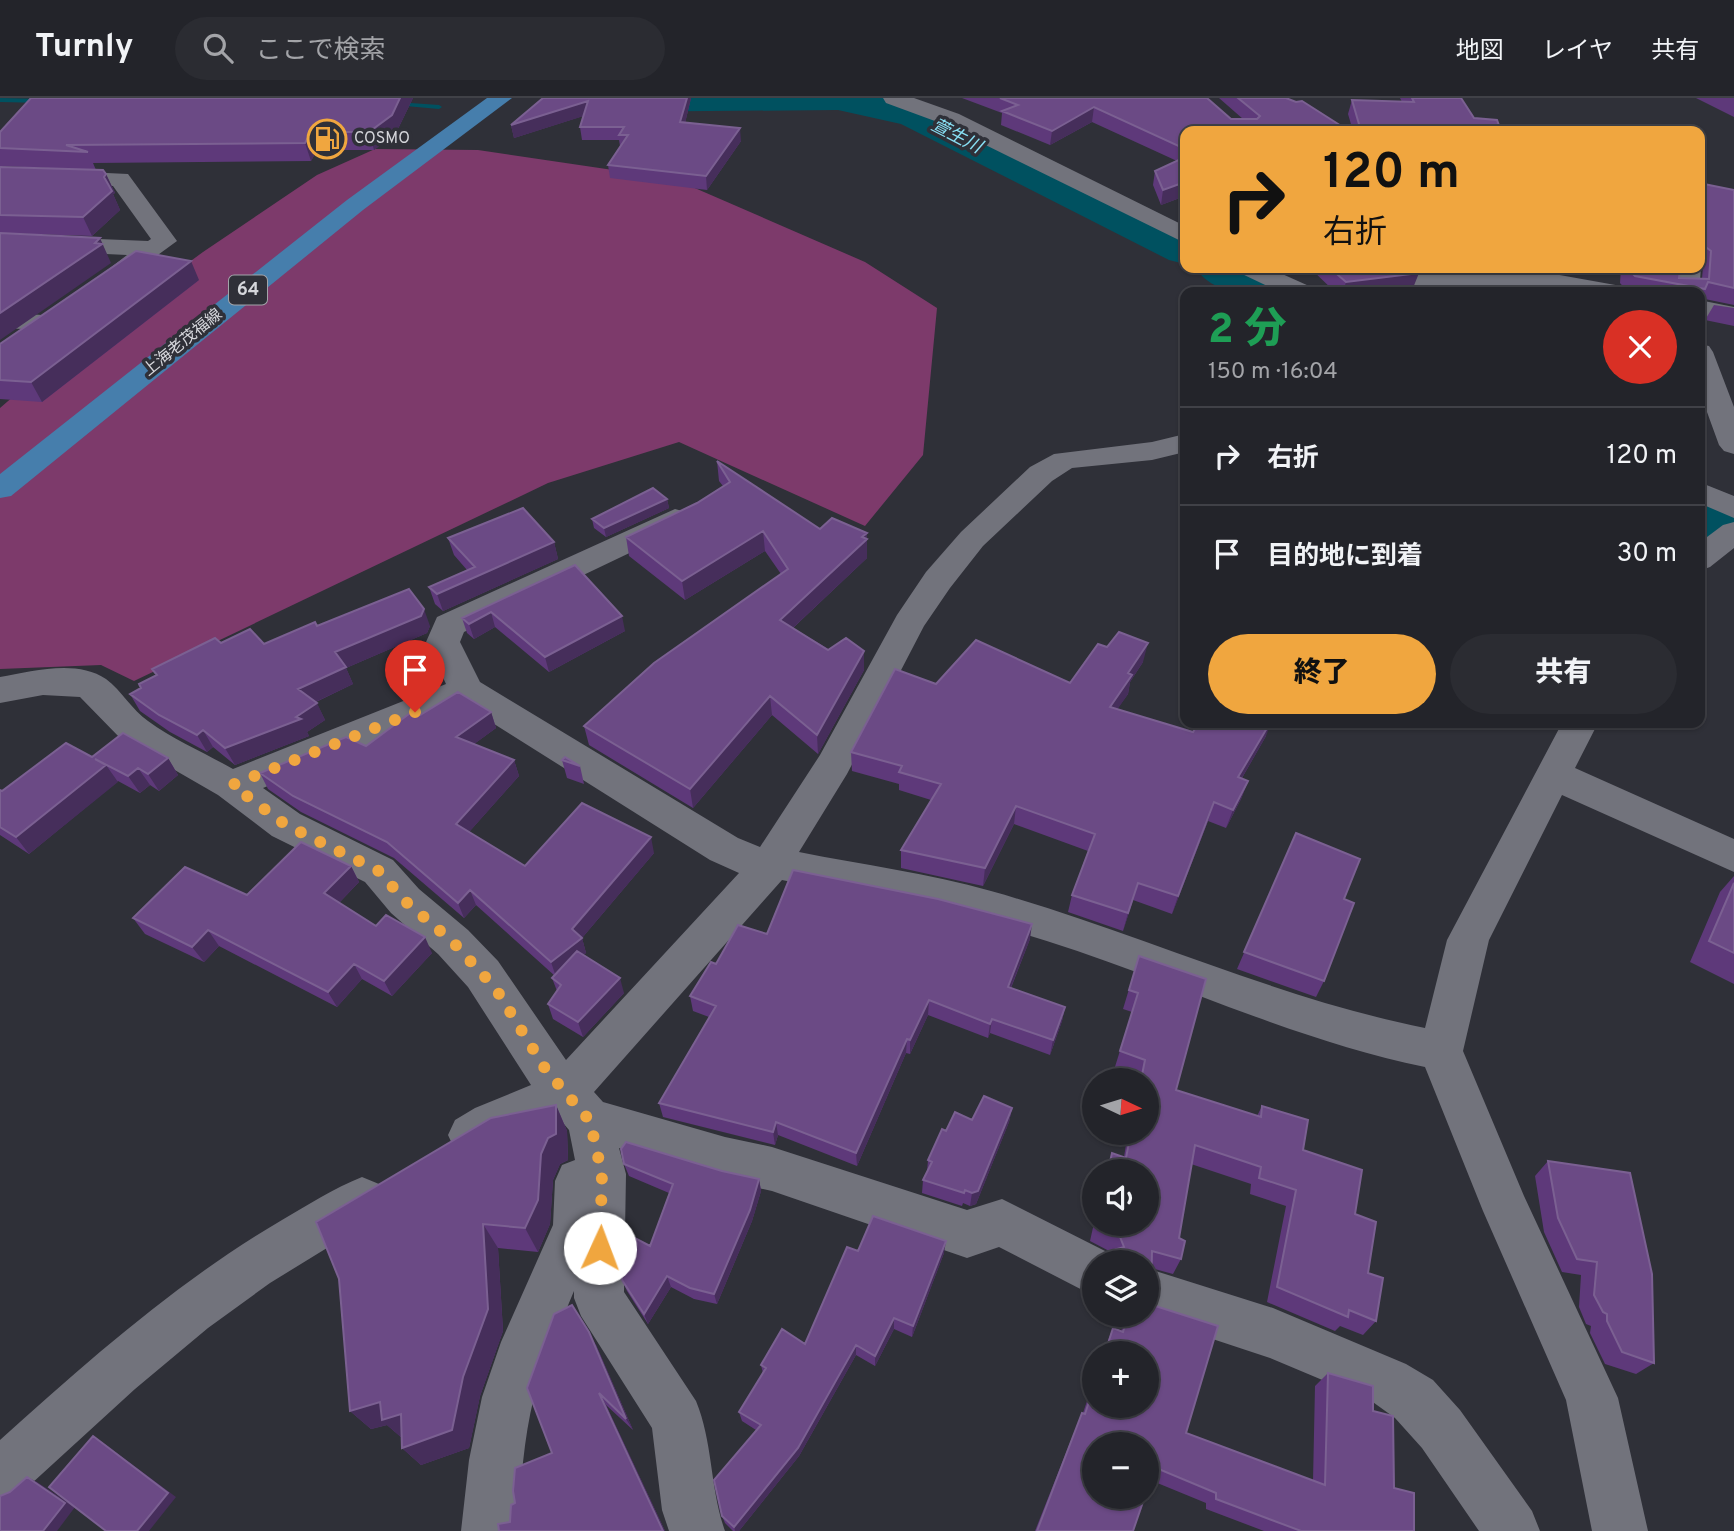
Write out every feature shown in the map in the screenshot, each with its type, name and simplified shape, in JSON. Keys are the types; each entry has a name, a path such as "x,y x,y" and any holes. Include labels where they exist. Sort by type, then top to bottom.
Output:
{"main road":[{"name":"上海老茂福線","path":"0,489 355,205 501,98"}],"street":[{"path":"894,98 951,119 1180,234"},
{"path":"0,175 120,179 164,241 89,293"},
{"path":"0,242 153,248"},
{"path":"1260,273 1289,287"},
{"path":"1421,280 1554,282 1583,287"},
{"path":"1705,309 1734,315"},
{"path":"0,320 57,315 19,342"},
{"path":"1705,368 1734,445"},
{"path":"489,1531 496,1460 508,1397 527,1342 577,1226 578,1107 770,865 834,764 909,623 938,580 972,539 1041,474 1065,460 1152,451 1180,444"},
{"path":"1705,494 1734,508"},
{"path":"687,513 449,625 443,642 467,690 701,835 770,865 989,907 1130,953 1265,1003 1378,1038 1441,1051"},
{"path":"0,690 43,682 80,682 93,688 134,730 232,785 286,825 379,871 405,901 453,942 483,974 523,1031 546,1070 578,1107 602,1174 598,1298 677,1420 690,1510 697,1531"},
{"path":"232,785 467,690"},
{"path":"1578,728 1468,940 1441,1051 1507,1211 1592,1398 1620,1531"},
{"path":"1554,775 1734,856"},
{"path":"0,1476 107,1379 191,1309 271,1255 491,1123 578,1107 625,1128 725,1159 772,1169 967,1234 1002,1223 1082,1265"},
{"path":"1159,1297 1273,1333 1388,1382 1414,1399 1441,1429 1512,1531"}],"shaded area":[{"path":"375,149 478,150 674,179 865,262 937,308 923,455 865,526 679,442 548,483 134,681 101,665 0,669 0,408 58,358 203,252 317,175"}],"building":[{"path":"31,98 400,98 392,115 369,132 311,132 305,143 66,145 88,152 0,148 0,132"},
{"path":"543,98 687,98 680,122 740,128 706,176 608,165 628,135 619,135 624,127 580,127 588,101 511,125"},
{"path":"1000,98 1207,98 1231,119 1257,119 1260,116 1238,98 1286,98 1302,101 1341,126 1180,126 1180,147 1094,107 1052,131 1002,111 1018,105"},
{"path":"1412,98 1461,98 1474,118 1497,120 1499,126 1360,126 1352,100 1414,102"},
{"path":"1180,159 1180,184 1163,190 1155,171"},
{"path":"0,167 103,170 112,191 83,217 0,215"},
{"path":"1705,184 1734,190 1734,288 1708,282 1705,289 1635,276 1632,273 1680,273 1679,278 1709,279 1711,251 1707,248"},
{"path":"0,233 100,238 95,243 102,244 0,313"},
{"path":"136,251 191,261 31,382 0,380 0,344"},
{"path":"1336,273 1419,273 1346,282"},
{"path":"717,461 820,529 832,518 867,533 862,537 867,539 780,620 828,650 846,638 864,651 817,735 770,696 690,789 584,726 654,663 788,569 763,531 682,581 626,537 697,503 730,482"},
{"path":"653,488 667,499 604,528 592,519"},
{"path":"523,508 554,542 437,594 429,587 475,567 448,538"},
{"path":"575,565 622,616 545,657 491,612 469,624 462,618"},
{"path":"409,589 424,609 421,616 335,652 346,667 298,689 317,703 296,717 301,719 225,748 203,730 197,735 159,715 130,694 141,688 139,684 157,675 152,669 215,638 221,643 250,629 264,644 315,622 317,626"},
{"path":"1119,632 1148,643 1128,673 1132,675 1110,707 1193,732 1196,728 1267,728 1238,777 1248,781 1233,810 1214,802 1178,896 1138,883 1128,913 1072,895 1095,834 1016,806 985,868 901,850 941,784 899,772 902,766 851,752 895,669 936,684 976,640 1070,683 1098,644 1107,647"},
{"path":"458,692 491,712 456,737 514,760 456,824 525,866 582,803 651,837 572,929 582,938 551,962 470,890 458,903 387,842 293,796 260,773 346,737 366,746 413,711 420,715"},
{"path":"123,733 168,758 148,774 138,768 128,776 95,759 106,765 16,837 0,827 0,790 66,743 92,757"},
{"path":"565,757 580,766 562,760"},
{"path":"1296,833 1360,859 1344,899 1354,903 1324,981 1244,952"},
{"path":"301,842 351,866 324,893 376,926 386,915 425,937 384,981 354,964 328,992 208,930 192,947 133,918 185,867 247,895"},
{"path":"793,870 938,899 1032,924 1008,987 1065,1007 1053,1040 992,1019 990,1024 929,1000 910,1040 907,1039 856,1153 776,1122 773,1132 659,1103 716,1006 690,996 711,962 716,964 738,925 767,934"},
{"path":"1734,883 1734,953 1709,941"},
{"path":"577,951 620,978 578,1022 548,1004 561,985 552,978"},
{"path":"1139,956 1206,979 1176,1090 1261,1117 1262,1106 1308,1120 1303,1150 1362,1170 1355,1214 1376,1222 1368,1273 1383,1278 1376,1321 1349,1310 1348,1317 1277,1287 1296,1190 1259,1178 1261,1167 1195,1145 1179,1238 1185,1241 1181,1259 1159,1253 1159,1250 1117,1249 1124,1247 1118,1236 1159,1236 1159,1159 1111,1159 1112,1153 1126,1158 1128,1145 1159,1145 1159,1068 1143,1068 1145,1060 1120,1051 1138,993 1129,990"},
{"path":"984,1096 1012,1108 978,1191 972,1193 965,1190 964,1193 923,1180 932,1162 928,1160 942,1129 946,1131 955,1112 972,1120"},
{"path":"556,1105 556,1134 548,1138 541,1154 538,1200 525,1228 483,1224 488,1309 463,1377 452,1430 402,1448 401,1414 382,1420 380,1402 350,1411 339,1279 316,1222 491,1118"},
{"path":"626,1142 722,1171 759,1179 750,1210 714,1294 690,1288 667,1276 644,1314 622,1280 623,1257 635,1238 650,1246 673,1184 624,1164 621,1149"},
{"path":"1548,1161 1630,1173 1652,1274 1654,1363 1622,1352 1607,1321 1607,1314 1603,1312 1594,1295 1597,1262 1577,1259 1558,1218"},
{"path":"873,1216 946,1241 913,1326 894,1318 875,1356 856,1345 798,1448 734,1527 722,1516 714,1480 761,1425 739,1412 766,1368 761,1365 782,1329 805,1344 847,1247 858,1251"},
{"path":"572,1305 589,1332 626,1419 599,1393 663,1531 499,1531 498,1524 510,1522 511,1505 515,1503 515,1468 552,1453 527,1388 554,1314"},
{"path":"1159,1307 1218,1326 1186,1433 1325,1485 1328,1373 1373,1386 1373,1411 1393,1416 1394,1488 1414,1493 1414,1531 1301,1531 1216,1499 1216,1493 1159,1469 1159,1432 1082,1432 1082,1509 1141,1509 1133,1531 1037,1531 1082,1413 1082,1418 1159,1418 1159,1341 1109,1341 1113,1328 1123,1332 1125,1327 1159,1327"},
{"path":"93,1436 168,1493 137,1531 106,1531 49,1487"},
{"path":"27,1477 65,1503 43,1531 0,1531 0,1496 10,1492"}],"waterway":[{"name":"萱生川","path":"598,101 838,99 913,115 1180,248"},
{"path":"0,100 45,101"},
{"path":"396,104 439,107"},
{"name":"萱生川","path":"1228,273 1256,287"},
{"name":"萱生川","path":"1705,514 1734,529"}],"place":[{"name":"COSMO","path":"327,139"}],"route":[{"path":"415,712 232,785 286,825 379,871 405,901 453,942 496,989 546,1070 590,1121 602,1174 600,1248"}]}
